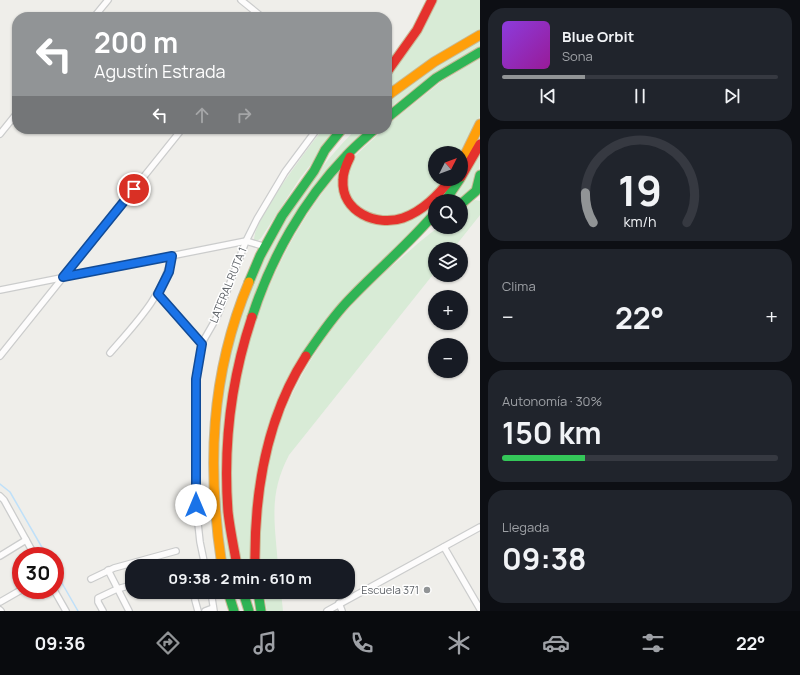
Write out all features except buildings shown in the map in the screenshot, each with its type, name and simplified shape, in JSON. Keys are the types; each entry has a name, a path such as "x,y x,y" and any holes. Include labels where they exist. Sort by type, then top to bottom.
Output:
{"highway":[{"path":"392,65 417,30 432,0"},
{"path":"392,92 434,62 480,35"},
{"path":"392,114 436,78 480,52"},
{"path":"468,149 480,124"},
{"path":"314,170 320,157 338,134"},
{"path":"221,559 214,512 212,468 216,403 221,374 236,318 266,247 282,216 314,170 346,134"},
{"path":"236,559 230,525 227,445 235,380 248,330 265,282 292,228 332,171 370,134"},
{"path":"361,142 344,168 342,186 349,203 357,212 369,219 388,221 402,219 414,213 437,196 445,186"},
{"path":"468,164 480,144"},
{"path":"468,199 479,192 480,175"},
{"path":"255,559 255,518 261,471 271,434 284,398 307,355 329,323 355,293 403,247 428,220"},
{"path":"403,247 414,242 428,231"},
{"path":"230,599 234,611"},
{"path":"245,599 249,611"},
{"path":"259,599 261,611"}],"street":[{"path":"98,12 108,0"},
{"path":"241,0 256,12"},
{"path":"0,134 12,119"},
{"path":"0,356 178,134"},
{"name":"LATERAL RUTA 1","path":"204,559 196,505 196,379 202,344 217,317 246,241 285,172 313,134"},
{"path":"0,290 246,241 266,247"},
{"path":"110,353 139,320 158,294 169,272 172,256"},
{"path":"158,294 202,344"},
{"path":"0,496 4,500 30,547"},
{"path":"327,611 480,527"},
{"path":"0,556 26,540"},
{"path":"444,547 480,609"},
{"path":"91,579 108,570 176,550"},
{"path":"108,570 129,611"},
{"path":"103,611 98,602 98,598 125,587"},
{"path":"0,602 12,595"},
{"path":"59,599 66,611"},
{"path":"205,611 214,610 212,599"},
{"path":"195,600 198,611"},
{"path":"339,604 342,611"}],"green space":[{"path":"437,0 480,0 480,31 433,57 392,86 392,74 416,40"},
{"path":"480,40 480,47 432,76 392,106 392,97 420,75"},
{"path":"480,58 480,116 465,146 428,146 428,186 440,186 431,194 428,194 428,197 413,210 388,218 364,213 348,195 346,174 354,157 379,134 392,134 392,121 441,82"},
{"path":"319,134 335,134 300,178 261,238 257,241 254,240 256,230 263,216 295,167"},
{"path":"352,134 361,134 353,143 268,266 226,411 222,441 222,492 232,559 225,559 218,506 217,446 223,388 236,331 256,276 283,224 316,175"},
{"path":"480,150 478,172 474,184 467,194 452,194 457,186 468,186 468,169"},
{"path":"339,171 339,190 380,225 428,205 428,215 415,230 359,283 276,407 252,559 241,559 233,512 231,466 233,421 241,376 252,331 268,288 288,247 312,208"},
{"path":"475,200 480,201 480,215 468,230 468,205"},
{"path":"429,234 465,234 459,242 428,242 428,281 289,455 282,469 278,483 274,509 278,559 261,559 260,511 267,468 276,434 304,371 322,342 367,289"},
{"path":"265,599 282,599 283,611 267,611"}],"waterway":[{"path":"0,484 10,492 42,547"},
{"path":"64,587 78,611"}],"traffic: fast":[{"path":"392,114 436,78 480,52"},
{"path":"249,282 260,256 282,216 314,171 325,150 338,134"},
{"path":"252,317 269,273 302,211 330,173 370,134"},
{"path":"468,198 476,191 480,175"},
{"path":"450,194 455,186"},
{"path":"306,356 341,308 428,221"},
{"path":"230,599 234,611"},
{"path":"245,599 249,611"},
{"path":"259,599 261,611"}],"traffic: slow":[{"path":"392,92 434,62 480,35"},
{"path":"468,149 480,124"},
{"path":"221,559 214,493 215,422 219,387 226,352 236,317 249,282"}],"traffic: jam":[{"path":"392,65 417,30 432,0"},
{"path":"468,165 480,144"},
{"path":"350,157 344,174 344,191 348,201 354,208 362,214 372,218 393,220 410,215 424,207 445,186"},
{"path":"236,559 228,512 228,437 234,389 252,317"},
{"path":"255,559 257,511 265,457 272,430 281,405 292,380 306,356"}],"place":[{"name":"Escuela 371","path":"427,590"}],"route":[{"path":"134,189 63,277 172,256 169,272 158,294 202,344 196,379 196,505"}]}
